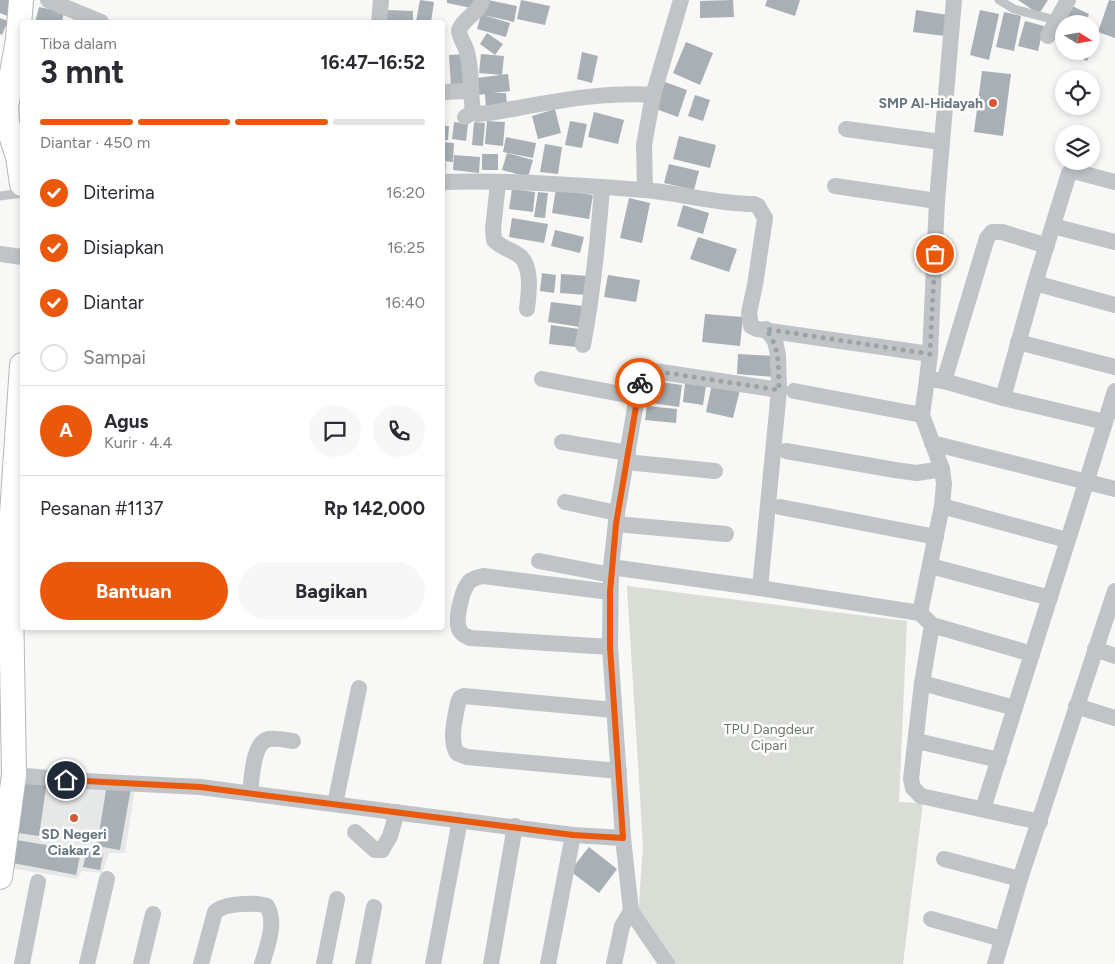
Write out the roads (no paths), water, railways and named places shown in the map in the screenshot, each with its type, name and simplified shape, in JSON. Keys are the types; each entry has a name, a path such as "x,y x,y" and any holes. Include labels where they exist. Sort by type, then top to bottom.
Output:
{"street":[{"path":"20,170 18,157 7,123 6,107 18,38 21,0"},
{"path":"48,0 96,20"},
{"path":"379,20 381,0"},
{"path":"482,0 480,8 462,24 459,30 470,64 469,114 489,113 578,98 625,93 653,95"},
{"path":"645,190 644,145 653,95 681,0"},
{"path":"920,613 931,566 944,484 942,469 922,415 930,354 941,142 954,0"},
{"path":"1059,15 1068,0"},
{"path":"1048,36 1055,22"},
{"path":"445,92 470,91"},
{"path":"846,129 941,142"},
{"path":"1003,398 1069,173 1073,171 1115,182"},
{"path":"445,182 498,182 645,190 733,204 754,204 758,206 765,218 749,313 751,326 757,329 930,354"},
{"path":"498,182 493,229 494,240 524,258 529,294 527,309"},
{"path":"835,186 937,201"},
{"path":"583,345 597,257 602,188"},
{"path":"1053,226 1115,242"},
{"path":"944,381 987,238 992,232 1002,232 1047,246"},
{"path":"0,254 20,257"},
{"path":"1035,284 1115,305"},
{"path":"760,588 786,390 775,341 766,329"},
{"path":"1018,342 1115,366"},
{"path":"667,964 631,911 623,838 610,647 611,571 617,518 640,379 644,372 648,370 786,390 922,415"},
{"path":"542,379 637,397"},
{"path":"926,379 944,381 1003,398 1105,422"},
{"path":"983,809 1115,391"},
{"path":"0,877 14,775 17,610 5,544 17,518 20,433"},
{"path":"562,442 627,457 715,471"},
{"path":"932,442 1087,480 1115,489"},
{"path":"786,451 918,473 942,469"},
{"path":"565,502 617,518 726,534"},
{"path":"942,506 1067,540"},
{"path":"780,507 936,537"},
{"path":"539,561 760,588 920,613 932,625 1032,654"},
{"path":"931,566 1050,598"},
{"path":"610,592 484,576 476,577 467,584 462,595 458,619 460,632 470,638 610,647"},
{"path":"995,964 1020,879 1115,592"},
{"path":"932,625 922,684 911,779 913,788 921,796 1040,822"},
{"path":"1095,649 1115,656"},
{"path":"922,684 1015,708"},
{"path":"335,804 359,688"},
{"path":"614,710 464,696 460,698 458,703 454,749 460,755 618,771"},
{"path":"1076,706 1115,718"},
{"path":"250,793 255,755 260,745 270,739 293,741"},
{"path":"916,741 998,760"},
{"path":"14,775 200,787 515,826 573,835 623,838"},
{"path":"354,832 375,850 382,850 390,836 397,812"},
{"path":"433,964 460,820"},
{"path":"490,964 515,826"},
{"path":"548,964 573,835"},
{"path":"944,859 1020,879"},
{"path":"88,964 107,879"},
{"path":"22,964 38,882"},
{"path":"324,964 337,899"},
{"path":"201,964 215,912 218,909 256,903 268,906 270,915 269,936 262,964"},
{"path":"364,964 374,907"},
{"path":"614,964 622,926 631,911"},
{"path":"141,964 153,914"},
{"path":"931,919 1002,939"}],"lane":[{"path":"999,0 1014,8 1055,20"},
{"path":"0,196 20,193"}],"place":[{"name":"SMP Al-Hidayah","path":"993,103"},
{"name":"SD Negeri Ciakar 2","path":"74,818"}],"park label":[{"name":"TPU Dangdeur Cipari","path":"769,738"}]}
